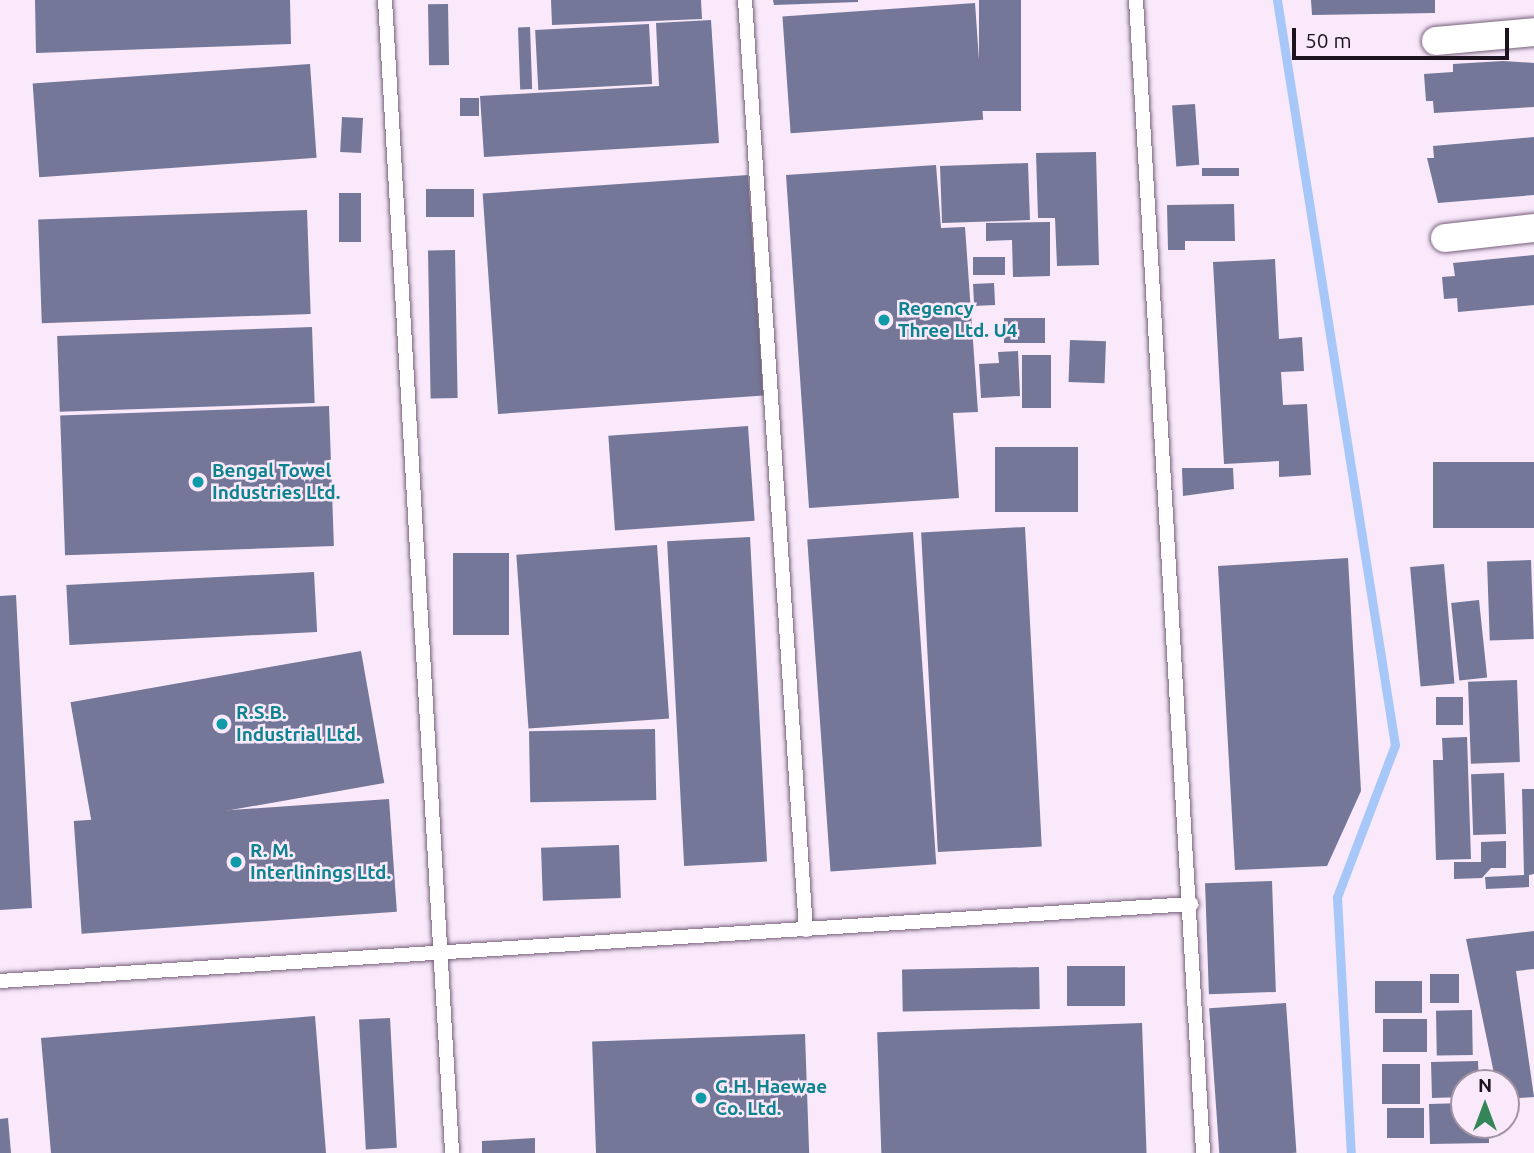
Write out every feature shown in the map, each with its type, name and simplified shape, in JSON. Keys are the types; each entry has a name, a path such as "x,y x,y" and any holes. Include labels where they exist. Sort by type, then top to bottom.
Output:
{"street":[{"path":"1436,41 1534,32"},
{"path":"1446,238 1534,228"}],"lane":[{"path":"385,0 452,1153"},
{"path":"745,0 806,930"},
{"path":"1136,0 1192,904 1203,1153"},
{"path":"0,981 1192,904"}],"building":[{"path":"35,0 290,0 291,44 36,53"},
{"path":"551,0 701,0 702,19 552,25"},
{"path":"773,0 858,0 858,2 774,5"},
{"path":"979,0 1021,0 1021,111 979,111"},
{"path":"1311,0 1435,0 1435,13 1312,15"},
{"path":"975,3 983,120 791,133 782,16"},
{"path":"428,4 448,4 449,65 429,65"},
{"path":"711,20 719,143 484,157 480,96 659,86 656,23"},
{"path":"649,24 652,84 538,90 535,30"},
{"path":"518,27 530,27 532,89 520,89"},
{"path":"1503,61 1534,63 1534,107 1434,113 1433,101 1426,101 1424,74 1453,72 1453,64"},
{"path":"310,64 317,158 39,177 33,83"},
{"path":"460,98 479,98 479,116 460,116"},
{"path":"1195,104 1199,165 1176,166 1172,106"},
{"path":"342,117 363,118 361,153 340,152"},
{"path":"1534,137 1534,195 1438,203 1427,158 1434,158 1433,146"},
{"path":"1096,152 1099,265 1057,266 1055,218 1038,218 1036,153"},
{"path":"1028,163 1030,220 942,223 940,166"},
{"name":"Regency Three Ltd. U4","path":"936,165 941,228 965,227 978,412 953,413 959,498 809,508 786,175"},
{"path":"1202,168 1239,168 1239,176 1202,176"},
{"path":"748,175 763,395 498,414 483,194"},
{"path":"426,189 474,189 474,217 426,217"},
{"path":"339,193 361,193 361,242 339,242"},
{"path":"1234,204 1235,241 1185,241 1185,250 1168,250 1167,205"},
{"path":"307,210 311,314 42,323 38,219"},
{"path":"1050,222 1050,276 1013,277 1012,240 986,241 986,223"},
{"path":"428,250 455,250 458,398 431,398"},
{"path":"1534,255 1534,305 1458,312 1457,298 1444,299 1442,277 1455,276 1453,263"},
{"path":"973,257 1005,257 1005,275 973,275"},
{"path":"1275,259 1279,339 1302,337 1304,371 1281,372 1283,405 1307,404 1311,475 1279,477 1279,461 1224,464 1213,262"},
{"path":"994,283 995,305 974,306 973,284"},
{"path":"1004,318 1045,318 1045,343 1004,343"},
{"path":"312,327 315,403 60,412 57,336"},
{"path":"1070,340 1106,341 1105,383 1069,382"},
{"path":"1018,351 1020,396 981,398 979,364 999,363 998,352"},
{"path":"1022,355 1051,355 1051,408 1022,408"},
{"name":"Bengal Towel Industries Ltd.","path":"329,406 334,546 65,555 60,415"},
{"path":"748,426 755,521 615,531 608,436"},
{"path":"995,447 1078,447 1078,512 995,512"},
{"path":"1433,462 1534,462 1534,528 1433,528"},
{"path":"1182,468 1233,468 1234,489 1183,496"},
{"path":"1025,527 1042,847 938,852 921,532"},
{"path":"913,532 936,864 830,872 807,539"},
{"path":"750,537 767,862 684,866 667,541"},
{"path":"657,545 669,719 528,728 516,555"},
{"path":"453,553 509,553 509,635 453,635"},
{"path":"1348,558 1361,791 1327,866 1235,870 1218,566"},
{"path":"1531,560 1534,639 1490,640 1487,562"},
{"path":"1444,564 1454,684 1421,687 1410,567"},
{"path":"314,572 317,632 69,645 66,585"},
{"path":"16,595 32,908 0,910 0,596"},
{"path":"1479,600 1487,678 1459,680 1451,603"},
{"name":"R.S.B. Industrial Ltd.","path":"361,651 384,783 94,834 70,702"},
{"path":"1517,680 1520,762 1471,764 1468,682"},
{"path":"1436,697 1463,697 1463,725 1436,725"},
{"path":"655,729 656,800 530,802 529,731"},
{"path":"1467,737 1471,859 1436,860 1433,760 1443,760 1442,738"},
{"path":"1504,773 1506,834 1473,835 1471,774"},
{"path":"1522,789 1534,789 1534,874 1529,875 1529,887 1486,889 1485,877 1524,875"},
{"name":"R. M. Interlinings Ltd.","path":"389,799 397,912 82,934 74,821"},
{"path":"1506,841 1506,868 1491,868 1482,878 1454,879 1454,862 1481,862 1481,842"},
{"path":"619,845 621,898 543,901 541,848"},
{"path":"1272,881 1276,992 1209,994 1205,883"},
{"path":"1534,931 1534,969 1516,971 1534,1097 1520,1098 1520,1069 1493,1069 1466,939"},
{"path":"1067,966 1125,966 1125,1006 1067,1006"},
{"path":"1039,967 1040,1009 903,1011 902,969"},
{"path":"1430,974 1459,974 1459,1003 1430,1003"},
{"path":"1375,981 1422,981 1422,1013 1375,1013"},
{"path":"1286,1003 1296,1153 1219,1153 1209,1008"},
{"path":"1472,1010 1473,1055 1437,1056 1436,1011"},
{"path":"315,1016 326,1153 51,1153 41,1038"},
{"path":"390,1018 397,1148 366,1149 359,1020"},
{"path":"1383,1019 1427,1019 1427,1052 1383,1052"},
{"path":"1142,1023 1147,1153 881,1153 877,1032"},
{"name":"G.H. Haewae Co. Ltd.","path":"805,1034 809,1153 596,1153 592,1041"},
{"path":"1478,1061 1478,1069 1450,1069 1450,1097 1432,1098 1431,1062"},
{"path":"1382,1064 1420,1064 1420,1104 1382,1104"},
{"path":"1450,1103 1450,1139 1489,1139 1489,1143 1430,1144 1429,1104"},
{"path":"1387,1108 1424,1108 1424,1138 1387,1138"},
{"path":"8,1118 11,1153 0,1153 0,1119"},
{"path":"535,1138 535,1153 482,1153 482,1141"}],"waterway":[{"path":"1277,0 1395,745 1337,897 1351,1153"}],"place":[{"name":"Regency Three Ltd. U4","path":"884,320"},
{"name":"Bengal Towel Industries Ltd.","path":"198,482"},
{"name":"R.S.B. Industrial Ltd.","path":"222,724"},
{"name":"R. M. Interlinings Ltd.","path":"236,862"},
{"name":"G.H. Haewae Co. Ltd.","path":"701,1098"}]}
